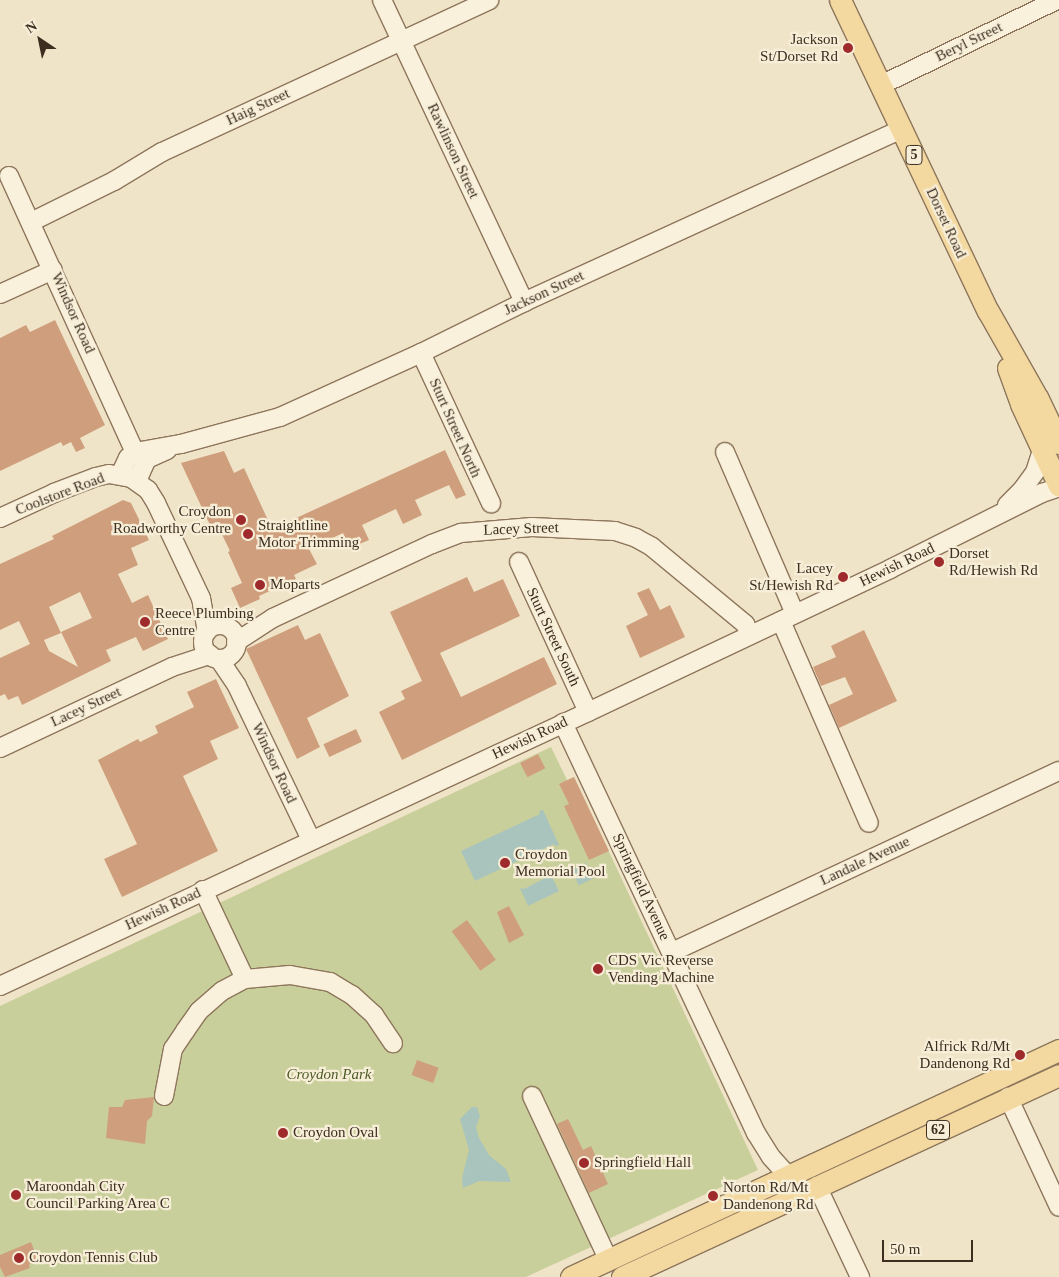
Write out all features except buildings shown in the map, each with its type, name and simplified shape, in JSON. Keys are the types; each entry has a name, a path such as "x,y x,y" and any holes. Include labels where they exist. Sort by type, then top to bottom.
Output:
{"main road":[{"name":"Dorset Road","path":"840,0 988,311 1052,436 1059,486"},
{"name":"62","path":"632,1275 883,1155 1003,1088 1059,1050"},
{"name":"62","path":"571,1277 782,1179 1003,1088 1059,1075"},
{"path":"617,1255 632,1275"}],"street":[{"name":"Rawlinson Street","path":"382,0 524,302"},
{"name":"Haig Street","path":"31,222 114,181 162,152 489,0"},
{"name":"Beryl Street","path":"882,85 1057,0"},
{"path":"1057,0 1059,4"},
{"name":"Jackson Street","path":"181,444 280,418 421,353 524,302 902,129"},
{"name":"Windsor Road","path":"9,176 54,270 135,452"},
{"path":"0,294 54,270"},
{"name":"Sturt Street North","path":"421,353 491,503"},
{"path":"991,519 1022,490 1035,472 1052,436"},
{"path":"120,475 128,458 135,452 181,444"},
{"path":"137,481 147,459 181,444"},
{"path":"725,452 869,823"},
{"name":"Windsor Road","path":"120,475 137,481 148,490 156,503 221,642 237,686 311,840"},
{"name":"Coolstore Road","path":"0,518 54,493 96,477 120,475"},
{"name":"Hewish Road","path":"0,986 588,712 1059,486"},
{"name":"Lacey Street","path":"0,748 221,642 432,544 461,533 532,527 576,528 615,531 636,538 652,547 745,624 750,634"},
{"name":"Sturt Street South","path":"519,562 588,712"},
{"name":"Springfield Avenue","path":"563,723 756,1133 769,1173 782,1179"},
{"name":"Landale Avenue","path":"672,952 1059,771"},
{"path":"204,890 245,979"},
{"path":"164,1096 173,1049 185,1030 199,1012 216,996 245,979 290,975 330,982 352,995 374,1015 394,1043"},
{"path":"1003,1088 1059,1206"},
{"path":"532,1096 617,1255"},
{"path":"782,1179 789,1188 825,1173 883,1155"},
{"path":"817,1186 860,1277"}],"green space":[{"name":"Croydon Park","path":"551,747 567,780 574,777 758,1170 526,1277 0,1277 0,1006"}],"water":[{"path":"543,810 559,845 556,846 554,844 475,881 461,851 540,814 539,811"},
{"path":"586,863 593,878 579,885 571,870"},
{"path":"551,875 559,891 528,906 520,888 524,889"},
{"path":"472,1107 477,1107 480,1116 476,1127 479,1138 489,1155 506,1169 511,1182 479,1181 463,1188 462,1178 469,1150 460,1119"}],"place":[{"name":"Jackson St/Dorset Rd","path":"848,48"},
{"name":"Croydon Roadworthy Centre","path":"241,520"},
{"name":"Straightline Motor Trimming","path":"248,534"},
{"name":"Dorset Rd/Hewish Rd","path":"939,562"},
{"name":"Lacey St/Hewish Rd","path":"843,577"},
{"name":"Moparts","path":"260,585"},
{"name":"Reece Plumbing Centre","path":"145,622"},
{"name":"Croydon Memorial Pool","path":"505,863"},
{"name":"CDS Vic Reverse Vending Machine","path":"598,969"},
{"name":"Alfrick Rd/Mt Dandenong Rd","path":"1020,1055"},
{"name":"Croydon Oval","path":"283,1133"},
{"name":"Springfield Hall","path":"584,1163"},
{"name":"Maroondah City Council Parking Area C","path":"16,1195"},
{"name":"Norton Rd/Mt Dandenong Rd","path":"713,1196"},
{"name":"Croydon Tennis Club","path":"19,1258"}]}
